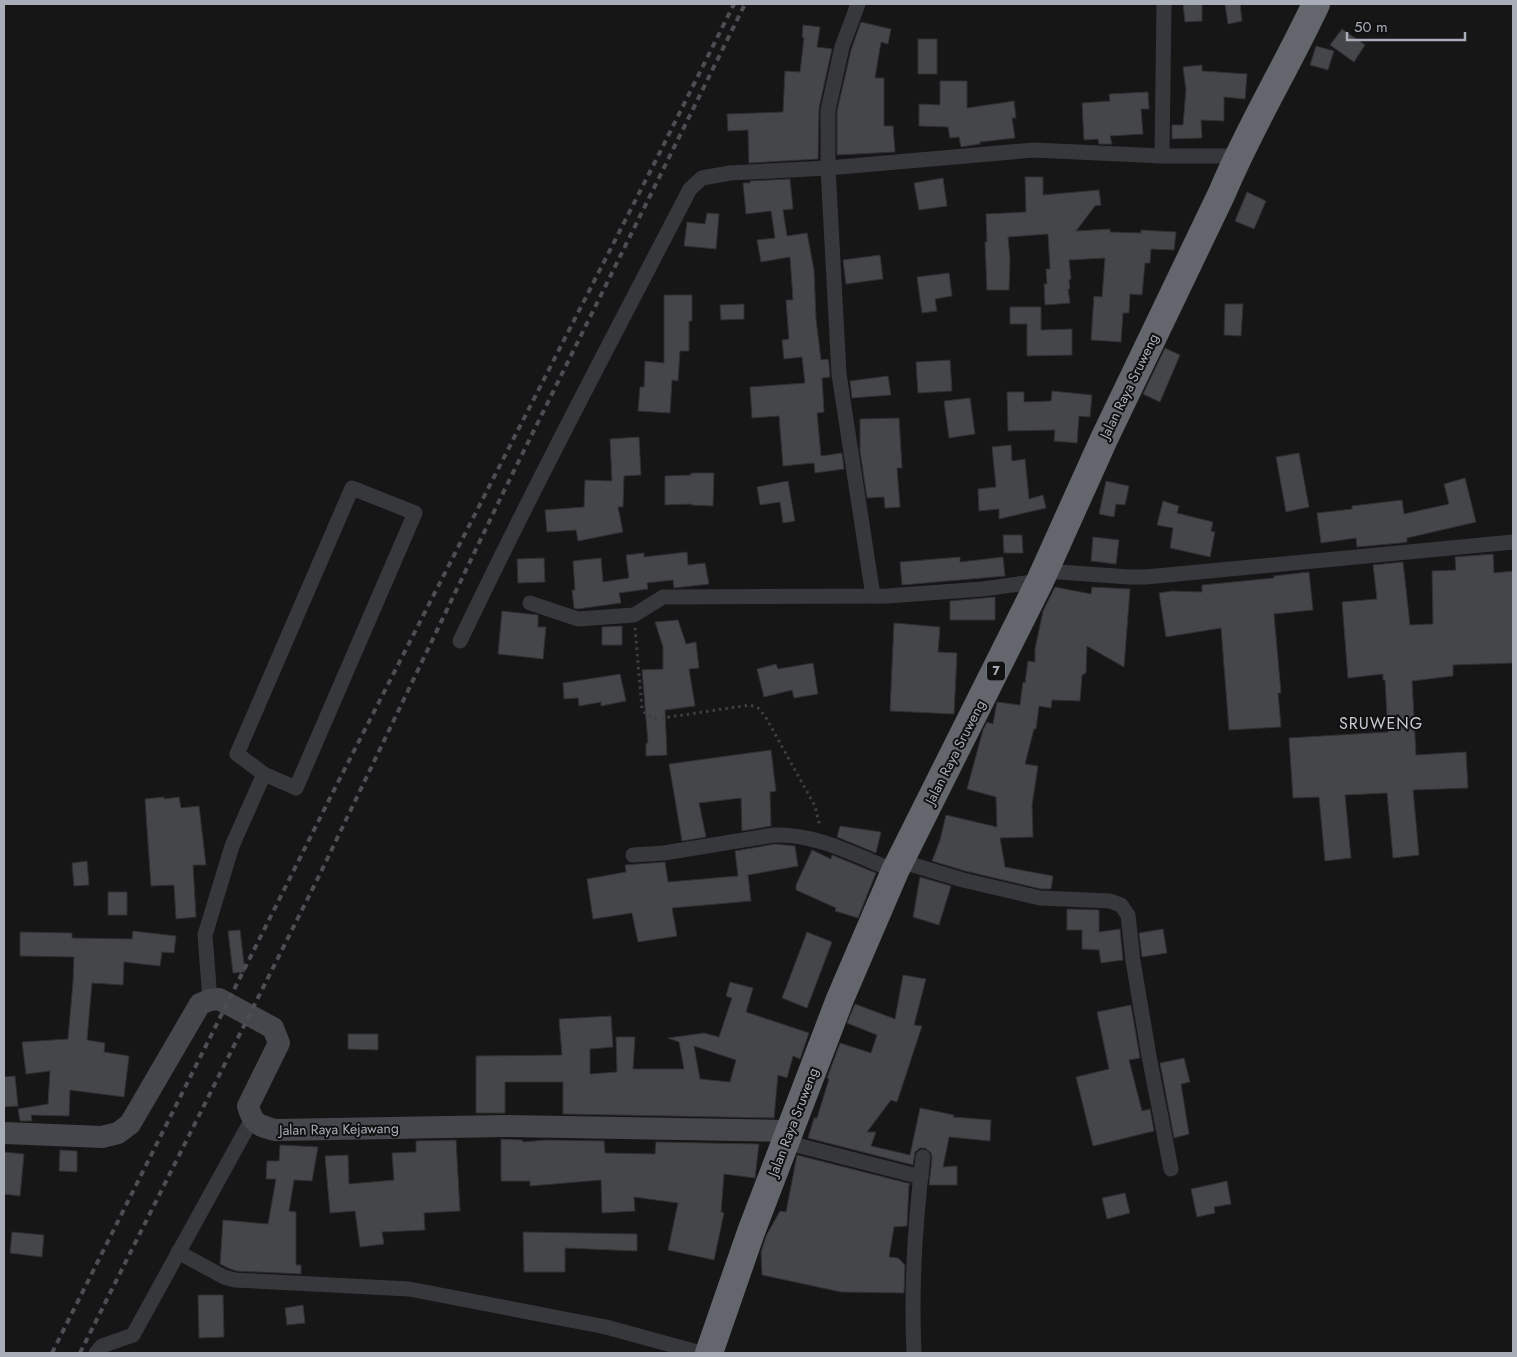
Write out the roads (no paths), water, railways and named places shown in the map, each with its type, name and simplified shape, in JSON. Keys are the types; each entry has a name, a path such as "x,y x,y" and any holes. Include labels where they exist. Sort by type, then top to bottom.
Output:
{"highway":[{"name":"Jalan Raya Sruweng","path":"709,1353 751,1232 840,999 898,866 1043,576 1080,490 1222,193 1237,156 1316,4"}],"street":[{"path":"858,4 842,47 828,110 828,168 839,374 873,596"},
{"path":"1162,156 1164,4"},
{"path":"460,641 514,528 690,189 702,178 730,174 828,168 1034,150 1162,156 1237,156"},
{"path":"352,488 415,513 296,788 264,774 238,754 352,488"},
{"path":"530,603 578,619 634,615 663,597 873,596 912,594 983,589 1019,583 1043,576 1146,577 1513,542"},
{"path":"210,1000 205,935 232,846 264,774"},
{"path":"633,855 664,854 774,835 787,835 823,843 898,866 1040,898 1110,901 1121,905 1128,915 1133,961 1149,1056 1171,1169"},
{"path":"4,1133 102,1137 118,1133 130,1124 200,1004 210,1000 219,1000 227,1003 273,1028 277,1035 279,1043 248,1106 252,1118 133,1335 102,1346 96,1353"},
{"name":"Jalan Raya Kejawang","path":"252,1118 259,1126 275,1130 505,1126 787,1137"},
{"path":"787,1137 921,1177"},
{"path":"914,1353 912,1306 923,1157"},
{"path":"178,1252 224,1277 235,1280 409,1289 606,1327 701,1353"}],"railway":[{"path":"52,1353 333,792 734,4"},
{"path":"80,1353 320,874 502,495 745,4"}],"district":[{"name":"SRUWENG","path":"1381,723"}]}
